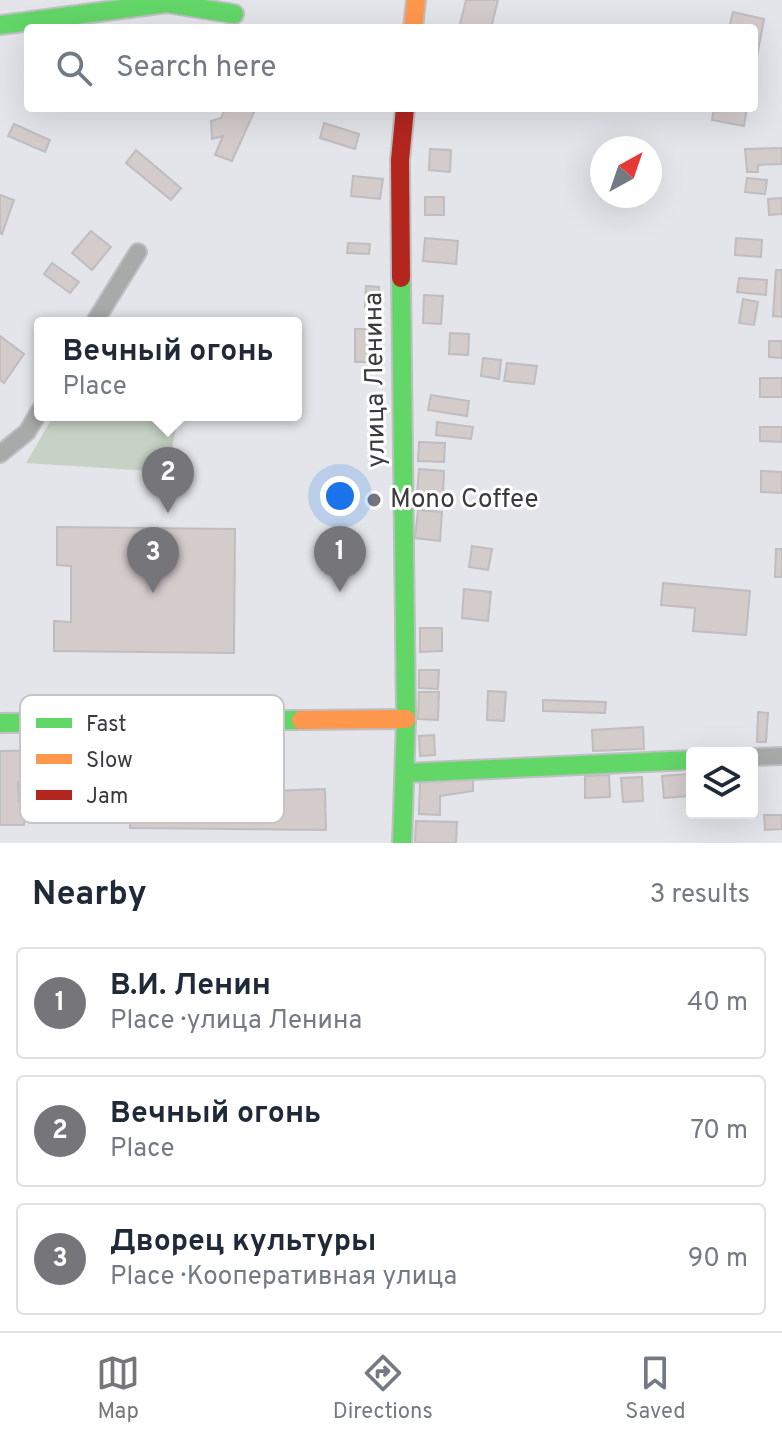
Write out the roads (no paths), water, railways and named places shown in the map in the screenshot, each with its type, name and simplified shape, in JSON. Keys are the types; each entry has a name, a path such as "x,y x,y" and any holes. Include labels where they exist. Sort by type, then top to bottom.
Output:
{"street":[{"path":"413,24 416,0"},
{"path":"0,25 168,1 234,14"},
{"name":"улица Ленина","path":"402,843 406,719 400,176 405,112"},
{"path":"98,317 138,252"},
{"path":"0,454 27,432 34,420"},
{"path":"284,720 406,719"},
{"path":"0,723 20,723"},
{"path":"758,757 782,756"},
{"path":"405,773 686,760"}],"place":[{"name":"Mono Coffee","path":"374,500"},
{"name":"Вечный огонь","path":"168,513"},
{"name":"В.И. Ленин","path":"340,592"},
{"name":"Дворец культуры","path":"153,593"}]}
